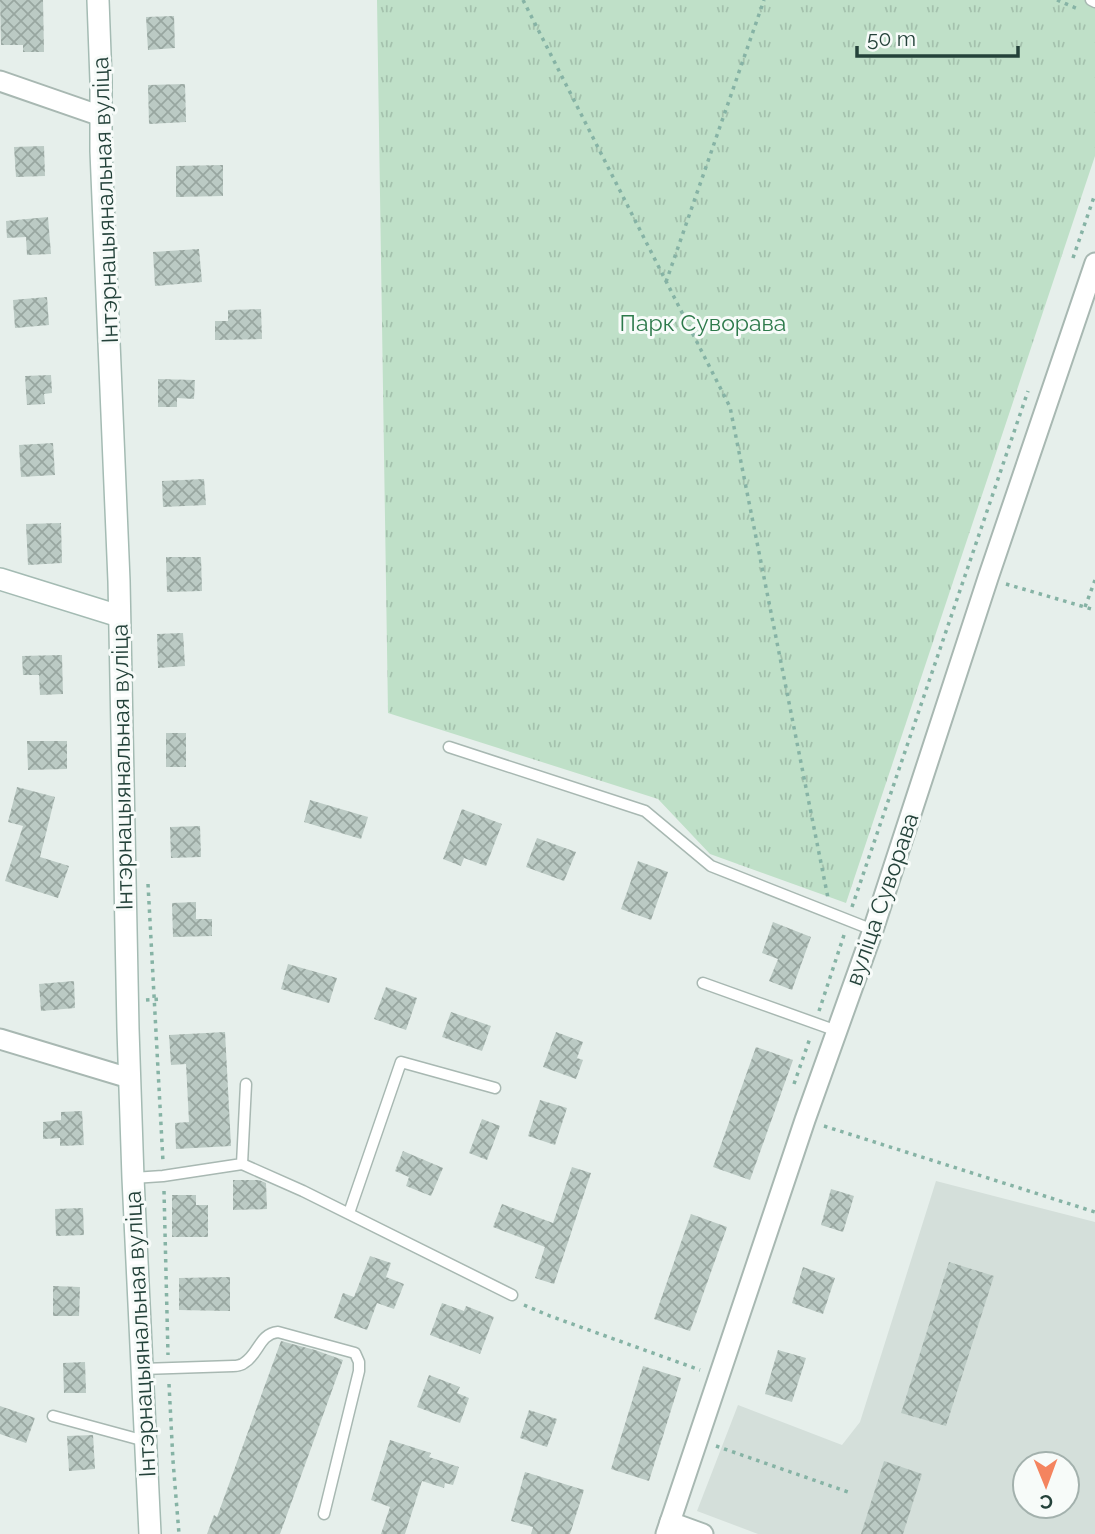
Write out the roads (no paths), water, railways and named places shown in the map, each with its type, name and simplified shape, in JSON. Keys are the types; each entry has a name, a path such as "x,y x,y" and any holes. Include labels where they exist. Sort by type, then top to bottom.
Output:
{"main road":[{"name":"Інтэрнацыянальная вуліца","path":"99,0 101,151 119,617 129,1078 150,1534"},
{"path":"0,579 119,617"}],"street":[{"path":"0,81 101,116"},
{"name":"вуліца Суворава","path":"668,1528 873,930 1095,262"},
{"path":"0,1039 129,1078"},
{"path":"668,1528 704,1534"}],"lane":[{"path":"449,747 645,811 711,866 873,930"},
{"path":"703,984 837,1031"},
{"path":"349,1213 401,1062 495,1088"},
{"path":"242,1164 246,1084"},
{"path":"133,1178 242,1164 349,1213 512,1295"},
{"path":"142,1369 243,1364 263,1339 270,1333 278,1332 355,1353 359,1371 324,1514"},
{"path":"53,1416 146,1441"}],"park label":[{"name":"Парк Суворава","path":"703,323"}]}
